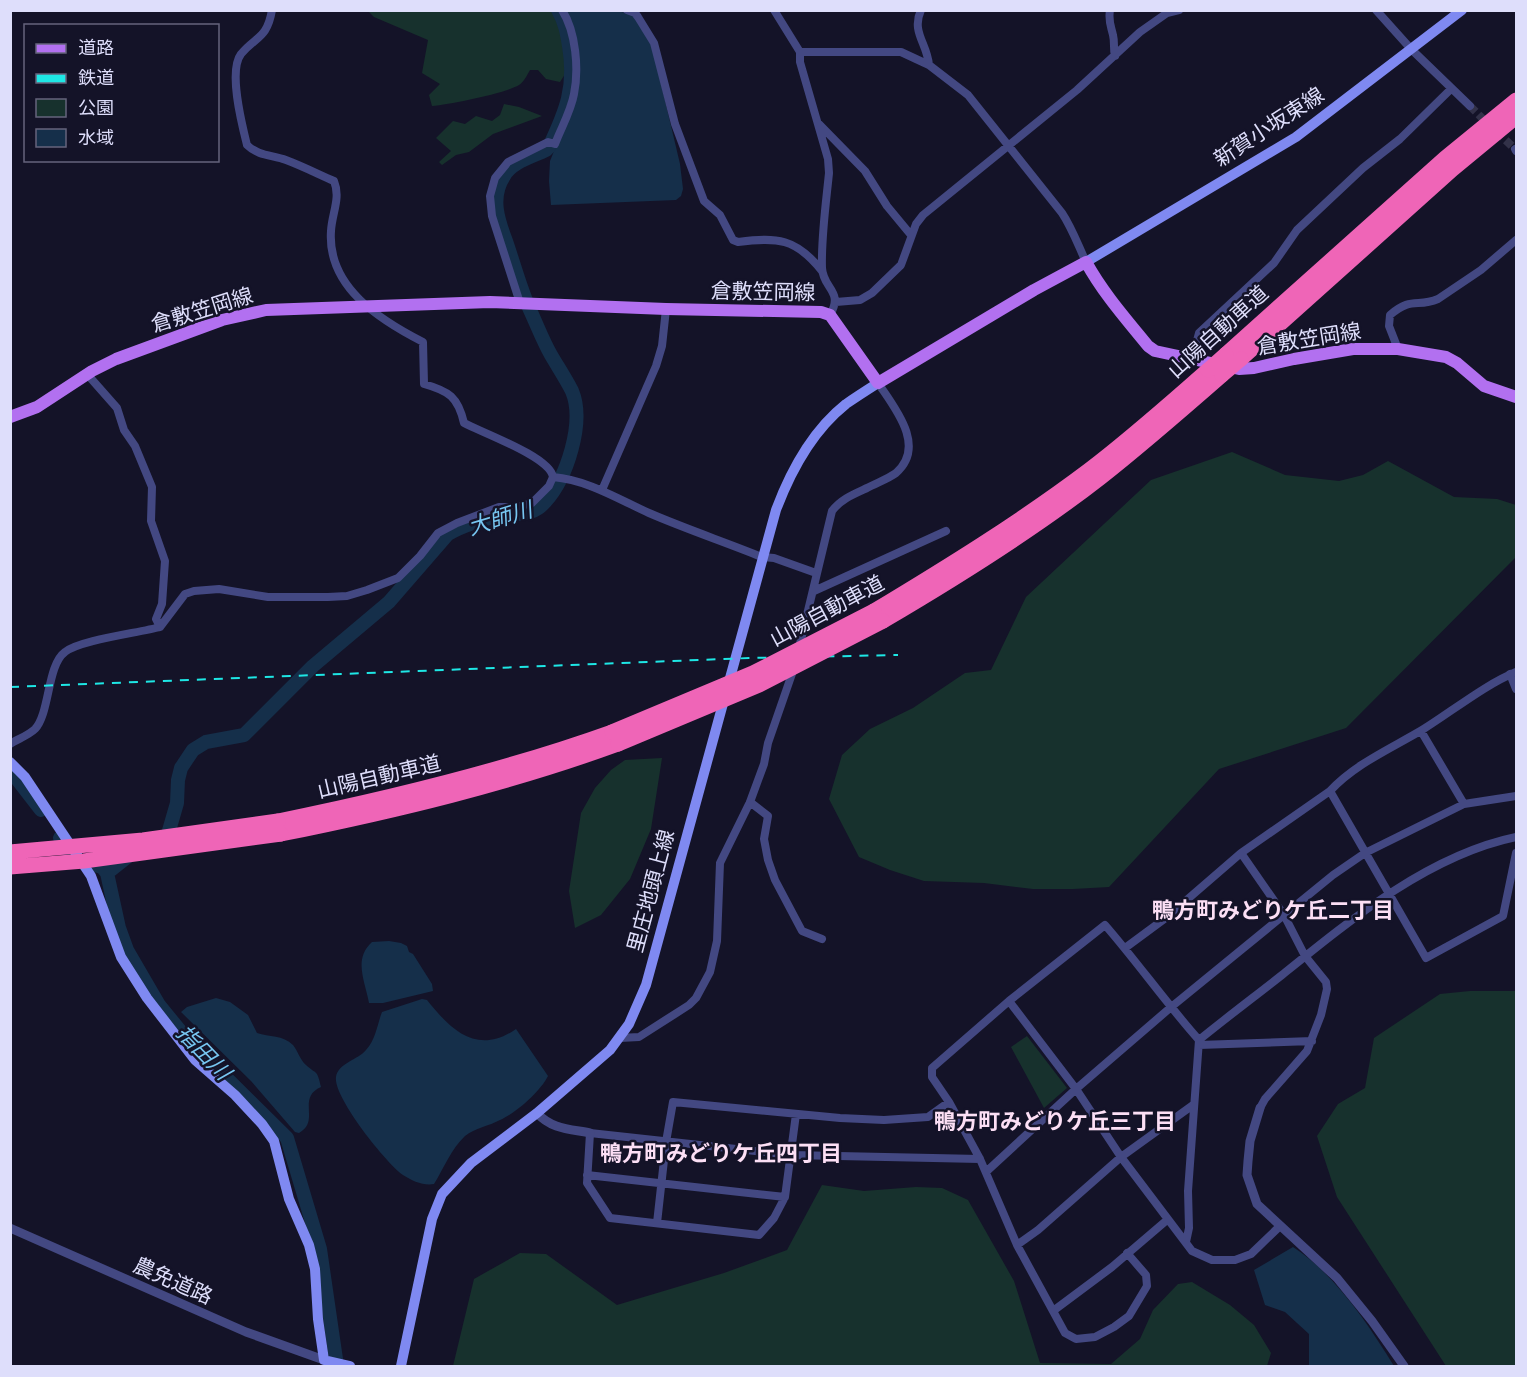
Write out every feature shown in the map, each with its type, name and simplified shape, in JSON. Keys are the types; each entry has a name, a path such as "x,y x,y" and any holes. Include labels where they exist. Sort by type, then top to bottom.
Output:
{"highway":[{"name":"山陽自動車道","path":"1215,373 1226,354 1445,158 1516,100"},
{"name":"山陽自動車道","path":"10,852 360,818 471,791 555,766 615,738 759,685 878,616 958,576 1027,531 1099,479 1215,373 1241,359 1453,169 1516,117"},
{"name":"山陽自動車道","path":"10,867 94,860 280,827"}],"main road":[{"name":"新賀小坂東線","path":"1086,262 1296,137 1462,10"},
{"name":"倉敷笠岡線","path":"1086,262 1113,303 1148,346 1155,351 1239,369 1353,349 1398,350 1446,357 1457,363 1484,386 1516,397"},
{"path":"878,383 1034,290 1086,262"},
{"name":"倉敷笠岡線","path":"10,417 37,407 87,374 116,359 235,316 266,310 463,302 821,312 830,315 878,383"},
{"name":"里庄地頭上線","path":"401,1366 432,1219 442,1194 471,1163 537,1113 610,1050 633,1017 646,985 762,557 784,488 804,452 831,418 878,383"},
{"path":"10,762 25,777 86,868 104,908 121,957 147,998 195,1060 235,1095 262,1124 274,1141 289,1199 309,1245 315,1269 318,1319 327,1361 346,1366"}],"street":[{"path":"272,10 270,22 264,34 242,54 235,70 247,145 252,150 284,160 334,181 337,202 331,224 330,244 332,256 342,279 368,307 393,327 423,342 424,384 443,389 456,400 464,423 540,460 557,478 602,490 650,513 762,557 774,558 816,573"},
{"path":"525,303 492,216 490,196 495,178 508,162 552,142 555,144 573,98 576,73 574,50 568,20 562,10"},
{"path":"627,10 635,13 654,43 675,123 704,201 720,216 733,240 738,242 776,239 804,251 822,271 835,296 836,302 830,315"},
{"path":"774,10 800,52 800,63 826,153 828,173 822,271"},
{"path":"921,10 917,30 926,48 929,65"},
{"path":"1110,10 1109,26 1113,35 1115,56"},
{"path":"836,302 860,300 872,293 901,265 911,235 923,215 1010,146 1154,21 1167,13 1179,10"},
{"path":"1376,10 1411,49 1470,106"},
{"path":"800,52 902,52 929,65 968,95 1010,146 1072,229 1086,262"},
{"path":"1192,358 1199,333 1274,264 1297,230 1363,168 1400,139 1451,89"},
{"path":"817,122 865,171 887,206 911,235"},
{"path":"1398,350 1389,326 1390,315 1400,306 1408,303 1431,302 1438,299 1481,270 1516,240"},
{"path":"602,490 656,366 662,346 666,309"},
{"path":"87,374 117,408 124,430 135,446 152,487 151,521 165,561 162,604 156,619 160,627"},
{"path":"620,1038 639,1037 689,1005 696,998 710,972 717,941 720,863 750,802 789,686 832,511 837,504 895,474 908,453 909,440 898,413 878,383"},
{"path":"10,744 35,730 58,660 65,651 81,645 160,627 184,594 194,591 219,589 268,597 328,597 347,596 367,591 398,578 420,556 438,532 499,507 517,507 532,503 557,478"},
{"path":"814,591 945,531"},
{"path":"1125,948 1167,917 1241,853 1376,755 1420,731 1513,673 1516,689"},
{"path":"1420,731 1464,804"},
{"path":"1329,791 1426,958 1503,916 1516,853"},
{"path":"987,1170 1170,1008 1334,875 1365,853 1464,804 1516,796"},
{"path":"750,802 768,816 764,839 775,880 802,931 822,939"},
{"path":"1186,1242 1189,1228 1188,1191 1199,1043 1305,956 1375,903 1446,862 1496,841 1516,837"},
{"path":"1241,853 1284,915 1305,956 1326,982 1327,989 1312,1041 1297,1065 1265,1099 1260,1108 1250,1141 1247,1175 1257,1204 1337,1278 1404,1366"},
{"path":"1127,1253 1146,1275 1147,1286 1129,1316 1095,1336 1076,1339 1065,1333 1017,1245 987,1170 949,1102 932,1077 932,1068 1009,1001 1105,925 1199,1043"},
{"path":"1009,1001 1076,1089 1121,1157 1192,1251 1212,1260 1234,1260 1251,1254 1280,1226"},
{"path":"1199,1043 1312,1041"},
{"path":"657,1223 666,1142 674,1102 884,1120 928,1117 949,1102"},
{"path":"1017,1245 1038,1230 1121,1157 1193,1105"},
{"path":"537,1113 544,1122 554,1126 590,1133 791,1155 980,1159"},
{"path":"590,1133 587,1183 590,1191 610,1218 759,1235 774,1218 785,1197 796,1114"},
{"path":"587,1175 785,1197"},
{"path":"1053,1311 1112,1267 1167,1220"},
{"name":"農免道路","path":"10,1228 246,1332 327,1361"}],"green space":[{"path":"368,11 554,11 561,22 569,68 560,82 546,79 538,70 530,70 519,85 501,92 432,106 429,95 440,84 422,73 428,40 374,17"},
{"path":"504,104 542,116 493,134 469,152 456,155 442,165 439,162 451,151 436,138 453,121 465,124 476,116 492,121 500,115"},
{"path":"1232,452 1285,475 1339,481 1363,475 1388,461 1454,497 1497,499 1516,505 1516,557 1346,728 1219,769 1109,887 1033,889 984,883 924,881 859,857 829,799 842,755 870,729 913,708 965,673 991,670 1026,597 1151,480"},
{"path":"662,758 651,829 630,879 601,915 575,928 569,891 581,813 595,788 611,770 625,760"},
{"path":"1470,991 1516,991 1516,1366 1446,1366 1337,1197 1317,1136 1338,1104 1365,1088 1374,1038 1440,994"},
{"path":"1027,1036 1067,1088 1044,1108 1011,1047"},
{"path":"822,1185 864,1191 916,1187 942,1188 968,1200 1014,1281 1040,1363 1111,1364 1140,1339 1153,1310 1178,1284 1192,1282 1230,1305 1254,1325 1271,1353 1267,1366 453,1366 474,1279 520,1253 546,1254 617,1305 724,1273 787,1250"}],"water":[{"path":"566,11 618,11 633,15 651,41 680,164 683,189 681,196 676,200 551,205 550,161 575,99 578,85"},
{"path":"389,941 407,946 432,984 433,991 383,1003 369,1003 362,971 363,956 372,942"},
{"path":"216,998 230,1002 248,1015 257,1033 280,1038 293,1045 304,1063 316,1073 321,1087 310,1097 308,1122 299,1133 295,1132 251,1081 181,1012 187,1007"},
{"path":"422,999 427,1000 455,1029 477,1040 502,1037 516,1029 548,1076 534,1095 513,1112 465,1136 434,1184 418,1182 403,1175 395,1168 351,1114 337,1086 336,1077 340,1068 369,1046 382,1012"},
{"path":"1293,1247 1337,1285 1362,1317 1394,1366 1309,1366 1309,1334 1285,1312 1265,1305 1254,1270"}],"waterway":[{"name":"大師川","path":"163,843 166,841 177,803 181,768 193,750 206,742 244,735 313,666 389,602 448,534 483,520 536,510 553,492 567,465 575,433 576,418 572,391 548,350 526,302 500,225 496,200 500,184 508,171 517,163 549,147 565,110 570,86 571,61 565,28 558,10"},
{"name":"指田川","path":"10,770 41,810"},
{"name":"指田川","path":"60,838 73,859 102,867 107,873 119,928 127,950 159,1005 186,1038 287,1138 320,1249 337,1366"},
{"name":"大師川","path":"107,873 131,854"}],"tunnel":[{"path":"1470,106 1488,124"},
{"path":"1497,132 1515,149"}],"railway":[{"path":"10,687 750,658 898,655"}],"district":[{"name":"鴨方町みどりケ丘二丁目","path":"1273,910"},
{"name":"鴨方町みどりケ丘三丁目","path":"1055,1121"},
{"name":"鴨方町みどりケ丘四丁目","path":"721,1153"}]}
